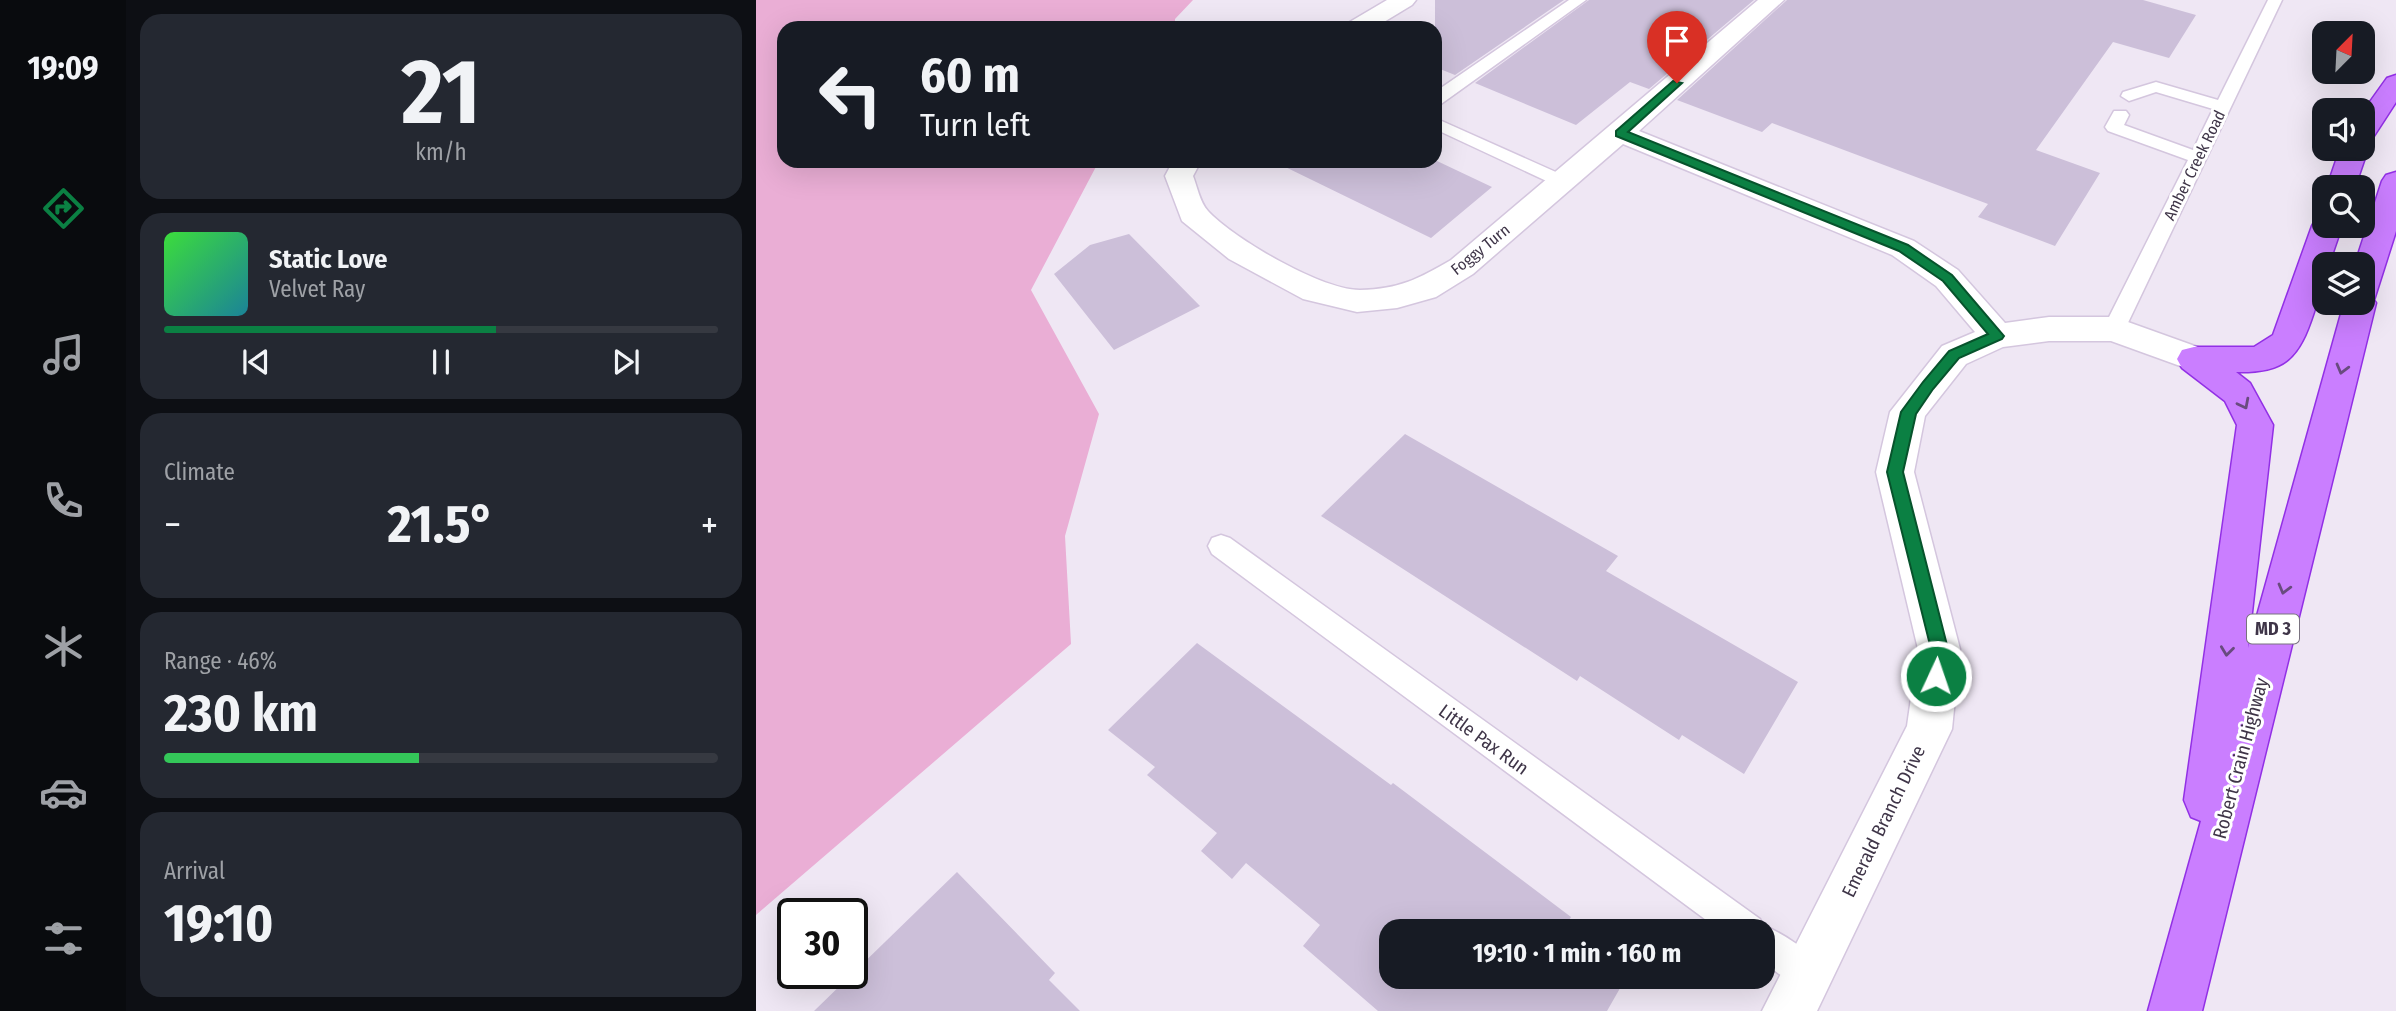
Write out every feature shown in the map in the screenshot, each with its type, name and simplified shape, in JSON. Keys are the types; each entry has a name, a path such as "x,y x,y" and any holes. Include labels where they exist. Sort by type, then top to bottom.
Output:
{"highway":[{"path":"2375,114 2396,82"},
{"path":"2374,252 2396,181"},
{"path":"2194,359 2261,359 2287,342 2324,238"},
{"name":"Robert Crain Highway","path":"2175,1011 2357,315"},
{"path":"2189,956 2255,425 2238,391 2194,359"}],"street":[{"path":"1369,21 1404,0"},
{"name":"Foggy Turn","path":"1184,168 1180,176 1193,214 1240,252 1314,291 1357,301 1397,297 1425,289 1462,267 1772,0"},
{"path":"1620,133 1903,248 1947,278 1997,336"},
{"name":"Emerald Branch Drive","path":"1798,993 1929,729 1939,649 1895,472 1909,412 1954,355 1997,336 2049,329 2114,329"},
{"path":"2114,329 2194,359"}],"lane":[{"path":"1442,95 1579,0"},
{"name":"Amber Creek Road","path":"2114,329 2275,0"},
{"path":"2130,96 2156,87 2223,107"},
{"path":"2120,115 2114,127 2198,159"},
{"path":"1442,126 1561,181"},
{"name":"Little Pax Run","path":"1221,546 1732,919"},
{"path":"1775,960 1798,993"}],"shaded area":[{"path":"756,0 1193,0 1175,21 777,21 777,168 1095,168 1031,290 1099,414 1065,536 1071,644 756,915"}],"building":[{"path":"1435,0 1564,0 1455,75 1442,70 1442,21 1435,21"},
{"path":"1589,0 1754,0 1649,89 1630,82 1576,125 1475,83"},
{"path":"1787,0 2143,0 2196,15 2169,58 2113,42 2036,150 2100,173 2055,246 1978,217 1988,204 1772,123 1762,132 1677,100"},
{"path":"1442,163 1492,187 1431,238 1287,168 1442,168"},
{"path":"1129,234 1200,306 1114,350 1054,274 1090,245"},
{"path":"1405,434 1618,556 1606,571 1798,682 1744,774 1682,735 1679,740 1580,676 1577,681 1321,516"},
{"path":"1197,643 1391,785 1393,783 1571,917 1379,919 1379,989 1620,989 1607,1011 1378,1011 1303,946 1320,925 1246,863 1232,879 1201,851 1217,833 1147,775 1155,767 1108,730"},
{"path":"957,872 1055,973 1049,980 1080,1011 814,1011 837,989 868,989 868,959"}],"route":[{"path":"1677,83 1620,133 1903,248 1947,278 1997,336 1954,355 1928,386 1909,412 1895,472 1939,649 1936,676"}]}
